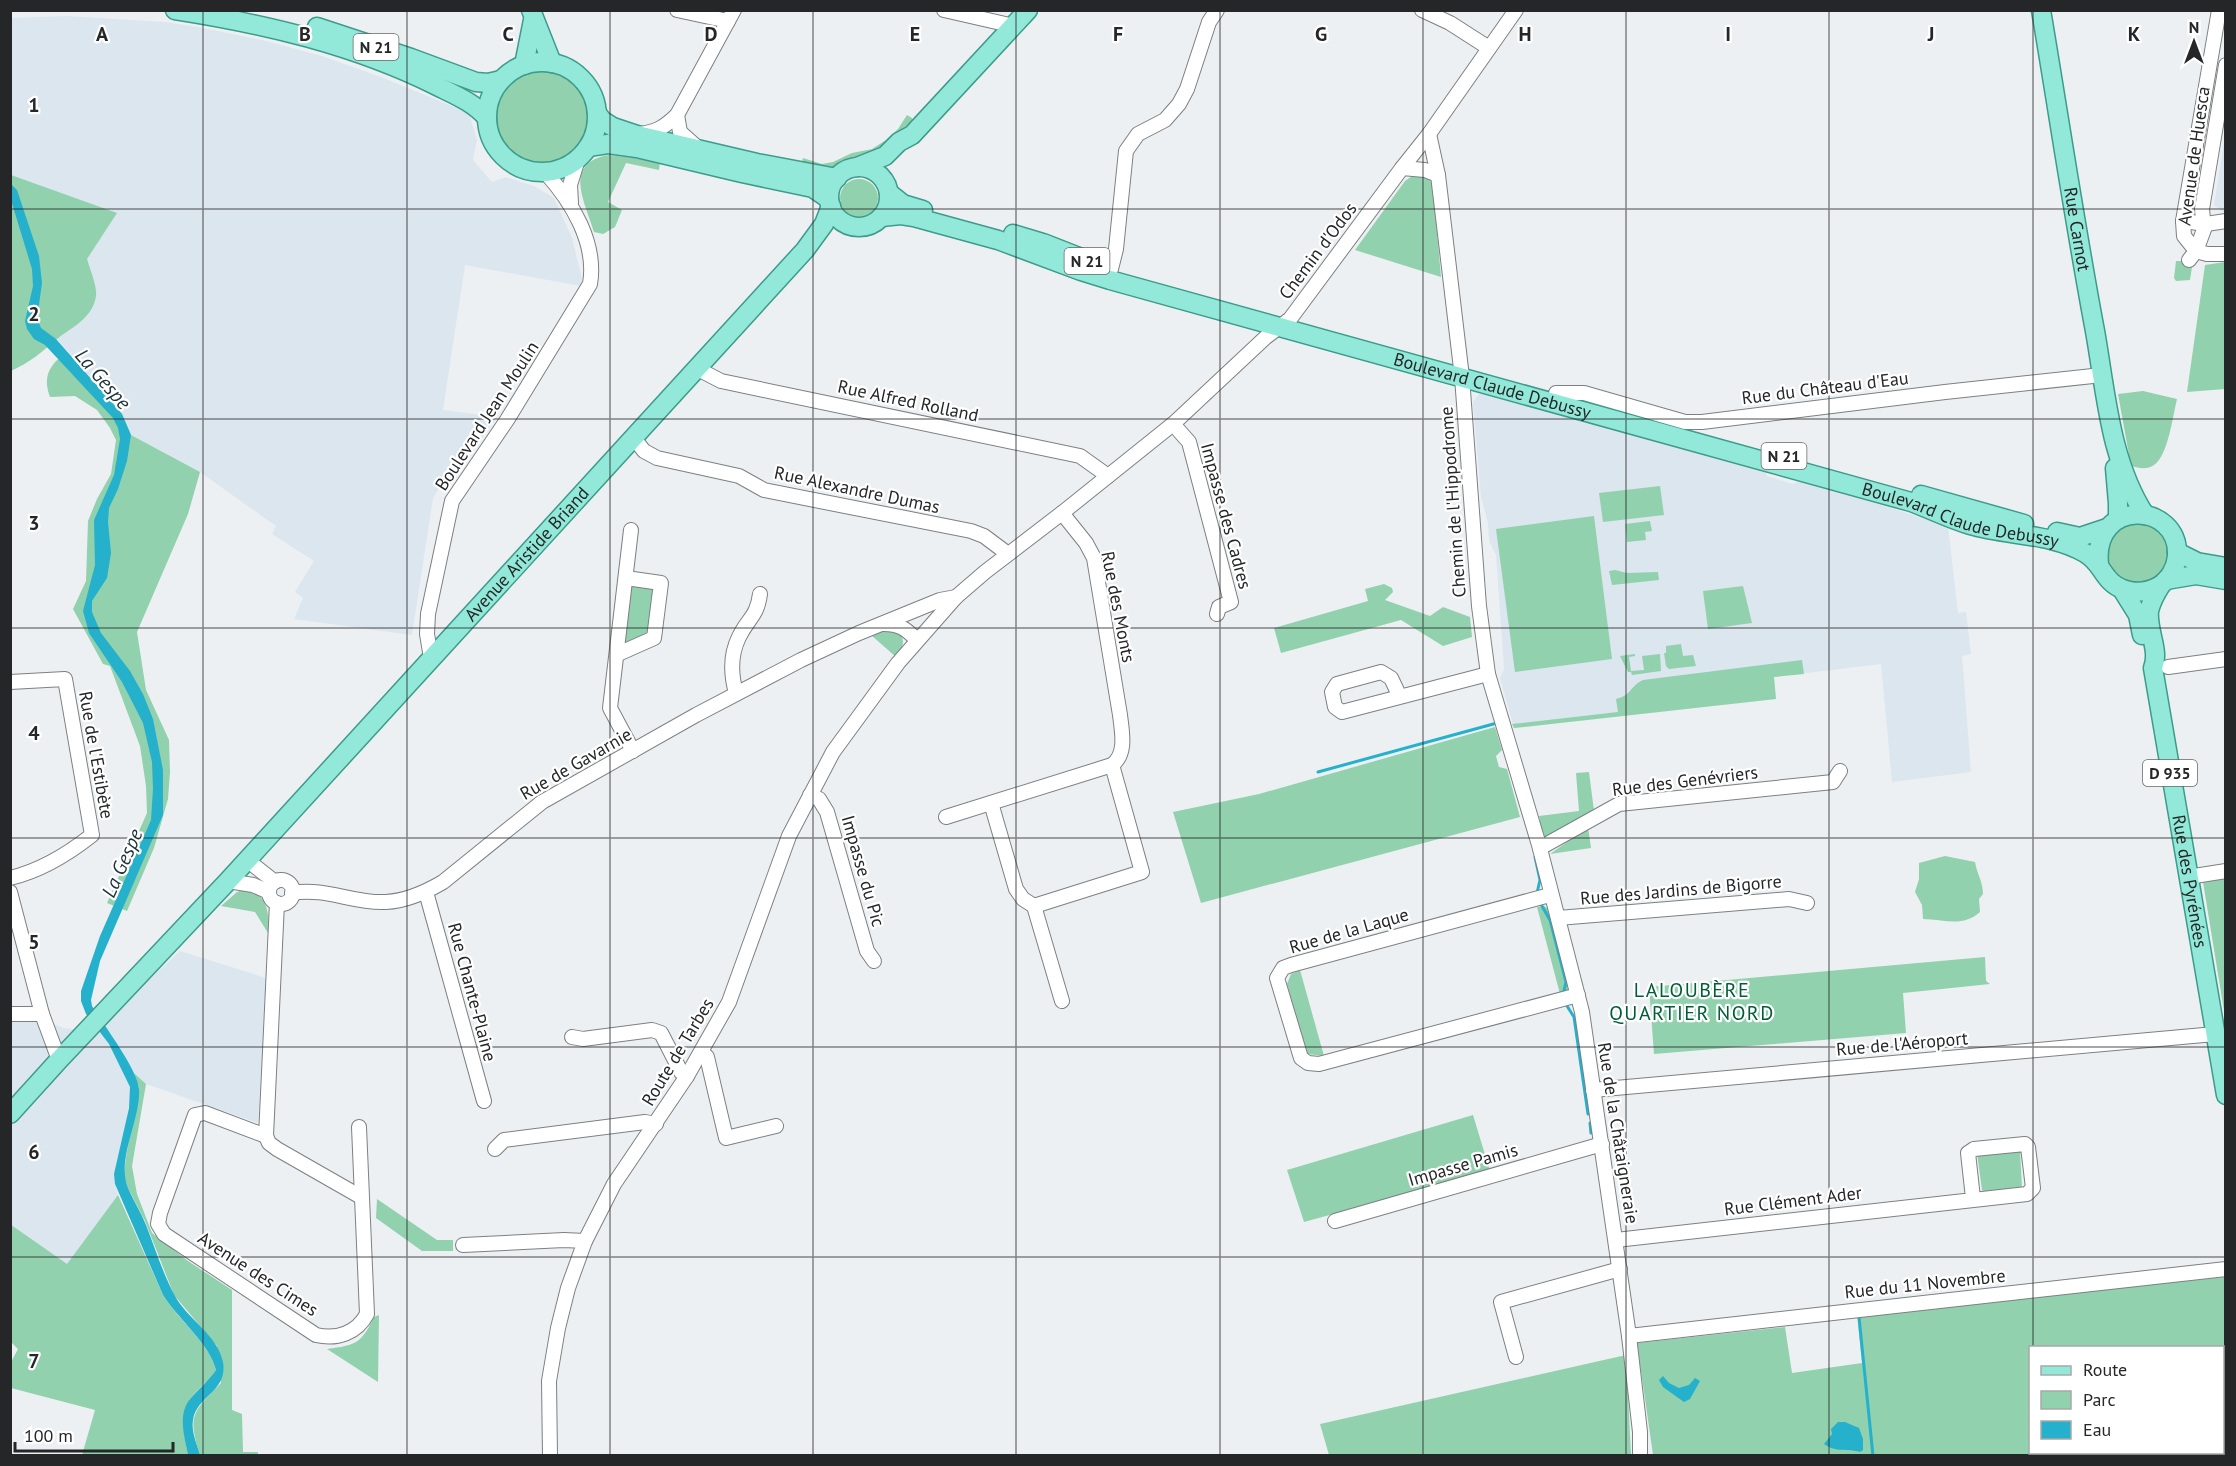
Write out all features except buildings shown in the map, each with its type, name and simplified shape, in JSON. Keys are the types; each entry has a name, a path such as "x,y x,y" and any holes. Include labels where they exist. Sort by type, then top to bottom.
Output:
{"main road":[{"name":"N 21","path":"175,10 247,22 303,36 396,67 470,102 487,118"},
{"name":"N 21","path":"250,10 303,23 476,82 488,83 501,80"},
{"path":"830,202 832,184 837,178 844,172 885,156 899,142 912,135 1028,10"},
{"name":"Rue Carnot","path":"2041,10 2116,448 2130,489 2145,515"},
{"path":"524,65 532,15"},
{"path":"532,15 552,63"},
{"path":"583,153 594,136 597,113 593,95 583,80 569,69 552,63 538,62 524,65 501,80 488,104 487,118 491,138 503,156 529,171 545,172 562,168 583,153 608,144 637,147 813,188 830,202 839,219 855,227 873,223 886,210 892,164 908,146 912,135"},
{"path":"597,113 602,120 613,127 637,135 702,151 837,178"},
{"path":"857,167 879,174 888,190"},
{"name":"Boulevard Claude Debussy","path":"888,190 903,204 1043,243 1111,269 1285,324"},
{"name":"Avenue Aristide Briand","path":"10,1114 228,881 805,250 824,224 830,202"},
{"name":"Boulevard Claude Debussy","path":"881,217 901,215 914,217 998,240 1081,271 1462,371 1911,502 1971,525 2025,534 2063,544 2087,553 2099,564"},
{"name":"Avenue Aristide Briand","path":"805,250 833,231 855,227"},
{"name":"Boulevard Claude Debussy","path":"1462,371 1556,393 2060,533 2080,537 2112,524"},
{"name":"Rue Carnot","path":"2112,524 2118,503 2114,466 2116,448"},
{"path":"2164,583 2173,570 2177,552 2174,539 2167,528 2157,519 2145,515 2126,516 2112,524 2101,539 2098,551 2099,564 2105,576 2123,591 2150,590 2164,583 2196,575 2226,580"},
{"path":"2177,552 2197,562 2226,567"},
{"name":"D 935","path":"2161,668 2156,660 2149,615 2151,603 2164,583"},
{"name":"D 935","path":"2123,591 2138,615 2146,660 2161,668"},
{"name":"Rue des Pyrénées","path":"2161,668 2188,877 2226,1095"}],"street":[{"path":"637,135 664,128 677,115 731,16 677,10"},
{"path":"944,10 1014,26"},
{"path":"1111,269 1116,249 1126,151 1138,134 1165,120 1179,104 1187,89 1209,22 1216,10"},
{"path":"1422,10 1450,23 1489,48"},
{"name":"Chemin d'Odos","path":"1008,554 1173,424 1266,337 1285,324 1429,134 1516,10"},
{"name":"Avenue de Huesca","path":"2192,256 2184,236 2183,221 2219,10"},
{"name":"Avenue de Huesca","path":"2192,256 2206,224 2202,209 2226,65"},
{"path":"677,115 680,132 702,151"},
{"name":"Chemin de l'Hippodrome","path":"1429,134 1438,175 1462,371 1479,606 1488,674 1502,717"},
{"name":"Boulevard Jean Moulin","path":"431,658 427,634 428,614 452,501 507,420 590,284 592,258 572,205 570,185 583,153"},
{"path":"1402,168 1425,170 1438,175"},
{"name":"Boulevard Jean Moulin","path":"545,172 572,205"},
{"path":"2183,221 2206,224 2226,220"},
{"path":"2192,256 2226,254"},
{"name":"Rue Alfred Rolland","path":"696,368 721,381 1080,456 1108,476"},
{"name":"Rue du Château d'Eau","path":"1556,393 1584,393 1685,422 1702,422 2103,375"},
{"name":"Impasse des Cadres","path":"1173,424 1189,442 1230,602 1219,607 1217,614"},
{"name":"Rue Alexandre Dumas","path":"633,437 644,451 657,458 739,476 765,490 971,531 984,536 1008,554"},
{"name":"Rue des Monts","path":"1062,513 1086,543 1094,558 1123,740 1117,762 1112,765"},
{"path":"631,530 610,708 633,751"},
{"name":"Route de Tarbes","path":"550,1455 549,1381 568,1288 585,1241 614,1184 687,1076 729,1002 789,836 833,752 921,635 956,597 1008,554"},
{"path":"618,654 654,638 662,583 626,578"},
{"path":"736,693 732,679 733,657 738,637 758,608 760,594"},
{"name":"Rue de Gavarnie","path":"292,893 318,891 386,903 426,892 443,882 542,802 736,693 801,660 879,625 940,600 956,597"},
{"path":"879,625 894,624 921,635 925,622 919,615 910,612"},
{"path":"2161,668 2226,659"},
{"path":"1400,697 1391,678 1381,672 1337,684 1332,692 1335,707 1342,712 1400,697 1488,674"},
{"name":"Rue de l'Estibète","path":"10,682 65,679 92,835 32,873 10,878"},
{"name":"Rue de la Châtaigneraie","path":"1502,717 1540,848 1578,995 1620,1269 1640,1432 1640,1455"},
{"path":"946,817 1112,765 1142,872 1034,906"},
{"name":"Rue des Genévriers","path":"1540,848 1618,804 1833,782 1840,771"},
{"name":"Impasse du Pic","path":"810,795 819,799 827,812 867,951 874,961"},
{"path":"991,803 1016,889 1023,899 1034,906 1062,1001"},
{"path":"248,859 274,892 287,902 292,893 289,883 282,880 274,892 266,1136"},
{"path":"2188,877 2226,871"},
{"path":"228,881 254,885 274,892"},
{"path":"10,892 42,1014 59,1060"},
{"name":"Rue Chante-Plaine","path":"426,892 484,1101"},
{"name":"Rue de la Laque","path":"1551,897 1546,896 1291,965 1283,968 1277,978 1301,1058 1308,1063 1319,1064 1578,995"},
{"name":"Rue des Jardins de Bigorre","path":"1558,918 1789,899 1807,903"},
{"path":"10,1014 42,1014"},
{"path":"573,1037 583,1039 652,1030 661,1033 681,1072 687,1076"},
{"name":"Rue de l'Aéroport","path":"1593,1090 2215,1034"},
{"path":"702,1052 707,1057 726,1138 776,1125"},
{"name":"Avenue des Cimes","path":"205,1113 266,1136 269,1143 277,1149 361,1197 367,1314 362,1324 353,1331 328,1338 316,1335 164,1234 159,1224 160,1213 195,1115 205,1113"},
{"path":"495,1149 504,1140 645,1122 656,1124"},
{"path":"359,1126 361,1197"},
{"name":"Rue Clément Ader","path":"1616,1240 1973,1198 2027,1194 2033,1188 2028,1147 2025,1143 1974,1149 1968,1153 1973,1198"},
{"name":"Impasse Pamis","path":"1335,1221 1602,1144"},
{"path":"464,1245 585,1241"},
{"path":"1516,1357 1501,1302 1620,1269"},
{"name":"Rue du 11 Novembre","path":"1629,1336 2226,1269"}],"shaded area":[{"path":"67,16 165,22 198,27 262,40 322,56 381,77 469,113 477,140 473,160 492,182 506,177 534,186 554,198 572,238 582,279 581,286 465,265 443,410 497,417 452,478 444,481 433,498 412,635 294,619 303,598 295,592 314,561 272,534 276,526 200,472 131,435 122,414 57,339 41,328 11,178 10,18"},
{"path":"2225,135 2226,213 2214,205"},
{"path":"1488,392 1765,470 1767,476 1793,484 1802,480 1948,526 1958,613 1966,612 1971,654 1962,656 1971,772 1892,782 1881,664 1774,677 1776,699 1514,728 1500,678 1504,669 1496,555 1489,541 1488,523 1481,497 1473,402 1479,394"},
{"path":"180,951 266,978 258,1123 146,1084 134,1073 103,1022"},
{"path":"11,1017 36,1017 63,1028 72,1029 84,1042 97,1029 109,1044 130,1087 131,1094 115,1184 118,1195 67,1265 11,1224"}],"green space":[{"path":"549,71 570,80 585,97 590,115 587,133 578,149 564,160 547,166 528,163 510,151 497,132 495,114 500,97 510,82 526,74"},
{"path":"907,115 912,120 886,145 869,154 849,158 836,166 827,168 802,162 803,158 822,164 833,162 852,153 872,149 898,129"},
{"path":"609,155 660,161 659,170 626,163 608,202 622,210 615,227 603,234 594,232 580,185 581,175 586,166 594,159"},
{"path":"11,175 117,213 87,259 96,292 91,310 81,321 41,353 11,371"},
{"path":"1412,176 1428,177 1433,186 1441,277 1355,250 1405,181"},
{"path":"859,179 872,185 878,198 872,211 859,217 846,211 840,198 846,185"},
{"path":"2176,261 2192,267 2190,280 2176,281 2174,278"},
{"path":"2225,262 2225,389 2187,392 2205,265"},
{"path":"67,352 122,414 131,435 200,472 188,514 137,632 146,690 169,740 170,772 168,799 154,848 127,911 107,903 147,813 146,786 140,746 110,666 103,664 73,609 86,581 88,521 111,474 116,440 97,410 75,396 50,397 47,383 49,371"},
{"path":"2143,391 2177,399 2163,453 2159,460 2149,468 2131,466 2118,394"},
{"path":"1660,486 1664,515 1603,522 1599,493"},
{"path":"1594,516 1612,659 1515,672 1496,529"},
{"path":"1650,521 1652,531 1645,532 1646,540 1627,542 1625,524"},
{"path":"2138,522 2160,531 2169,553 2160,575 2138,584 2116,575 2107,553 2116,531"},
{"path":"1609,571 1627,573 1658,572 1659,580 1612,585"},
{"path":"1384,584 1392,588 1393,592 1385,600 1430,616 1443,607 1470,617 1472,637 1443,646 1401,620 1281,653 1274,628 1368,601 1365,589"},
{"path":"630,585 655,588 649,632 625,644 623,641"},
{"path":"1743,586 1752,623 1708,629 1703,591"},
{"path":"881,630 899,631 903,645 896,657 871,635"},
{"path":"1681,644 1683,656 1693,655 1696,666 1669,669 1666,666 1664,653 1666,653 1666,646"},
{"path":"1635,654 1629,657 1631,671 1644,670 1642,656 1660,654 1661,671 1632,675 1620,656"},
{"path":"1802,660 1804,674 1774,677 1776,699 1514,728 1512,724 1618,712 1616,699 1621,698 1643,680"},
{"path":"1495,727 1502,750 1496,756 1499,767 1507,769 1520,817 1201,903 1173,812 1259,794"},
{"path":"1589,772 1594,811 1547,840 1543,837 1539,816 1579,811 1576,773"},
{"path":"1588,827 1591,848 1550,854"},
{"path":"1945,856 1975,862 1983,894 1979,899 1980,912 1966,920 1953,922 1923,919 1922,905 1915,892 1919,879 1919,863"},
{"path":"2225,878 2225,1017 2203,882"},
{"path":"245,889 258,895 266,905 268,933 255,912 221,906 237,892"},
{"path":"1544,906 1550,910 1570,984 1567,992 1560,994 1537,907"},
{"path":"1985,957 1986,981 1990,984 1903,993 1906,1033 1654,1054 1649,987"},
{"path":"1300,970 1324,1056 1308,1054 1304,1047 1287,984 1291,974"},
{"path":"134,1073 146,1084 132,1166 137,1194 152,1233 188,1261 232,1290 232,1410 242,1414 243,1452 258,1452 258,1455 200,1455 194,1431 195,1415 204,1401 221,1383 217,1346 174,1295 145,1221 127,1186 124,1176 126,1157 139,1087"},
{"path":"1473,1115 1490,1171 1304,1222 1287,1170"},
{"path":"2020,1150 2022,1188 1985,1192 1982,1190 1977,1153"},
{"path":"118,1195 163,1295 200,1341 213,1360 216,1370 187,1405 184,1427 188,1455 82,1455 95,1410 11,1388 11,1362 18,1349 11,1342 10,1224 67,1264"},
{"path":"377,1199 437,1240 453,1240 453,1251 422,1251 376,1218"},
{"path":"2225,1277 2225,1455 1653,1455 1637,1343 1785,1327 1792,1373 1862,1363 1857,1314"},
{"path":"379,1315 378,1382 327,1349 356,1342 365,1333 374,1317"},
{"path":"1626,1355 1631,1455 1329,1455 1320,1424"}],"water":[{"path":"11,184 17,190 39,256 42,283 37,319 41,328 56,339 122,414 131,435 127,461 109,508 111,553 107,578 92,601 92,612 101,633 130,671 153,719 163,770 163,815 100,961 91,1000 92,1006 133,1071 139,1089 139,1101 125,1165 128,1188 144,1220 175,1296 215,1343 223,1362 221,1380 200,1405 193,1420 200,1455 188,1455 183,1427 184,1412 190,1399 216,1370 213,1360 200,1341 163,1295 115,1184 114,1174 129,1108 130,1087 109,1044 86,1014 81,1001 81,991 100,936 151,820 152,762 143,723 122,682 89,633 83,611 95,565 94,520 114,475 120,439 113,418 45,345 34,339 27,329 25,321 33,286 32,269 11,200"},
{"path":"1663,1376 1669,1383 1679,1388 1689,1385 1695,1378 1700,1381 1690,1399 1684,1402 1663,1387 1659,1380"},
{"path":"1838,1422 1845,1422 1859,1428 1863,1439 1863,1450 1860,1452 1837,1449 1824,1444 1832,1434 1831,1429"}],"waterway":[{"path":"1318,772 1497,723"},
{"path":"1535,857 1540,880 1537,893"},
{"path":"1542,906 1550,920 1566,982 1564,991"},
{"path":"1567,1006 1574,1017 1588,1114"},
{"path":"1590,1123 1591,1133"},
{"path":"1859,1317 1873,1456"}],"district":[{"name":"LALOUBÈRE QUARTIER NORD","path":"1692,1002"}],"water label":[{"name":"La Gespe","path":"103,379"},
{"name":"La Gespe","path":"122,863"}]}
